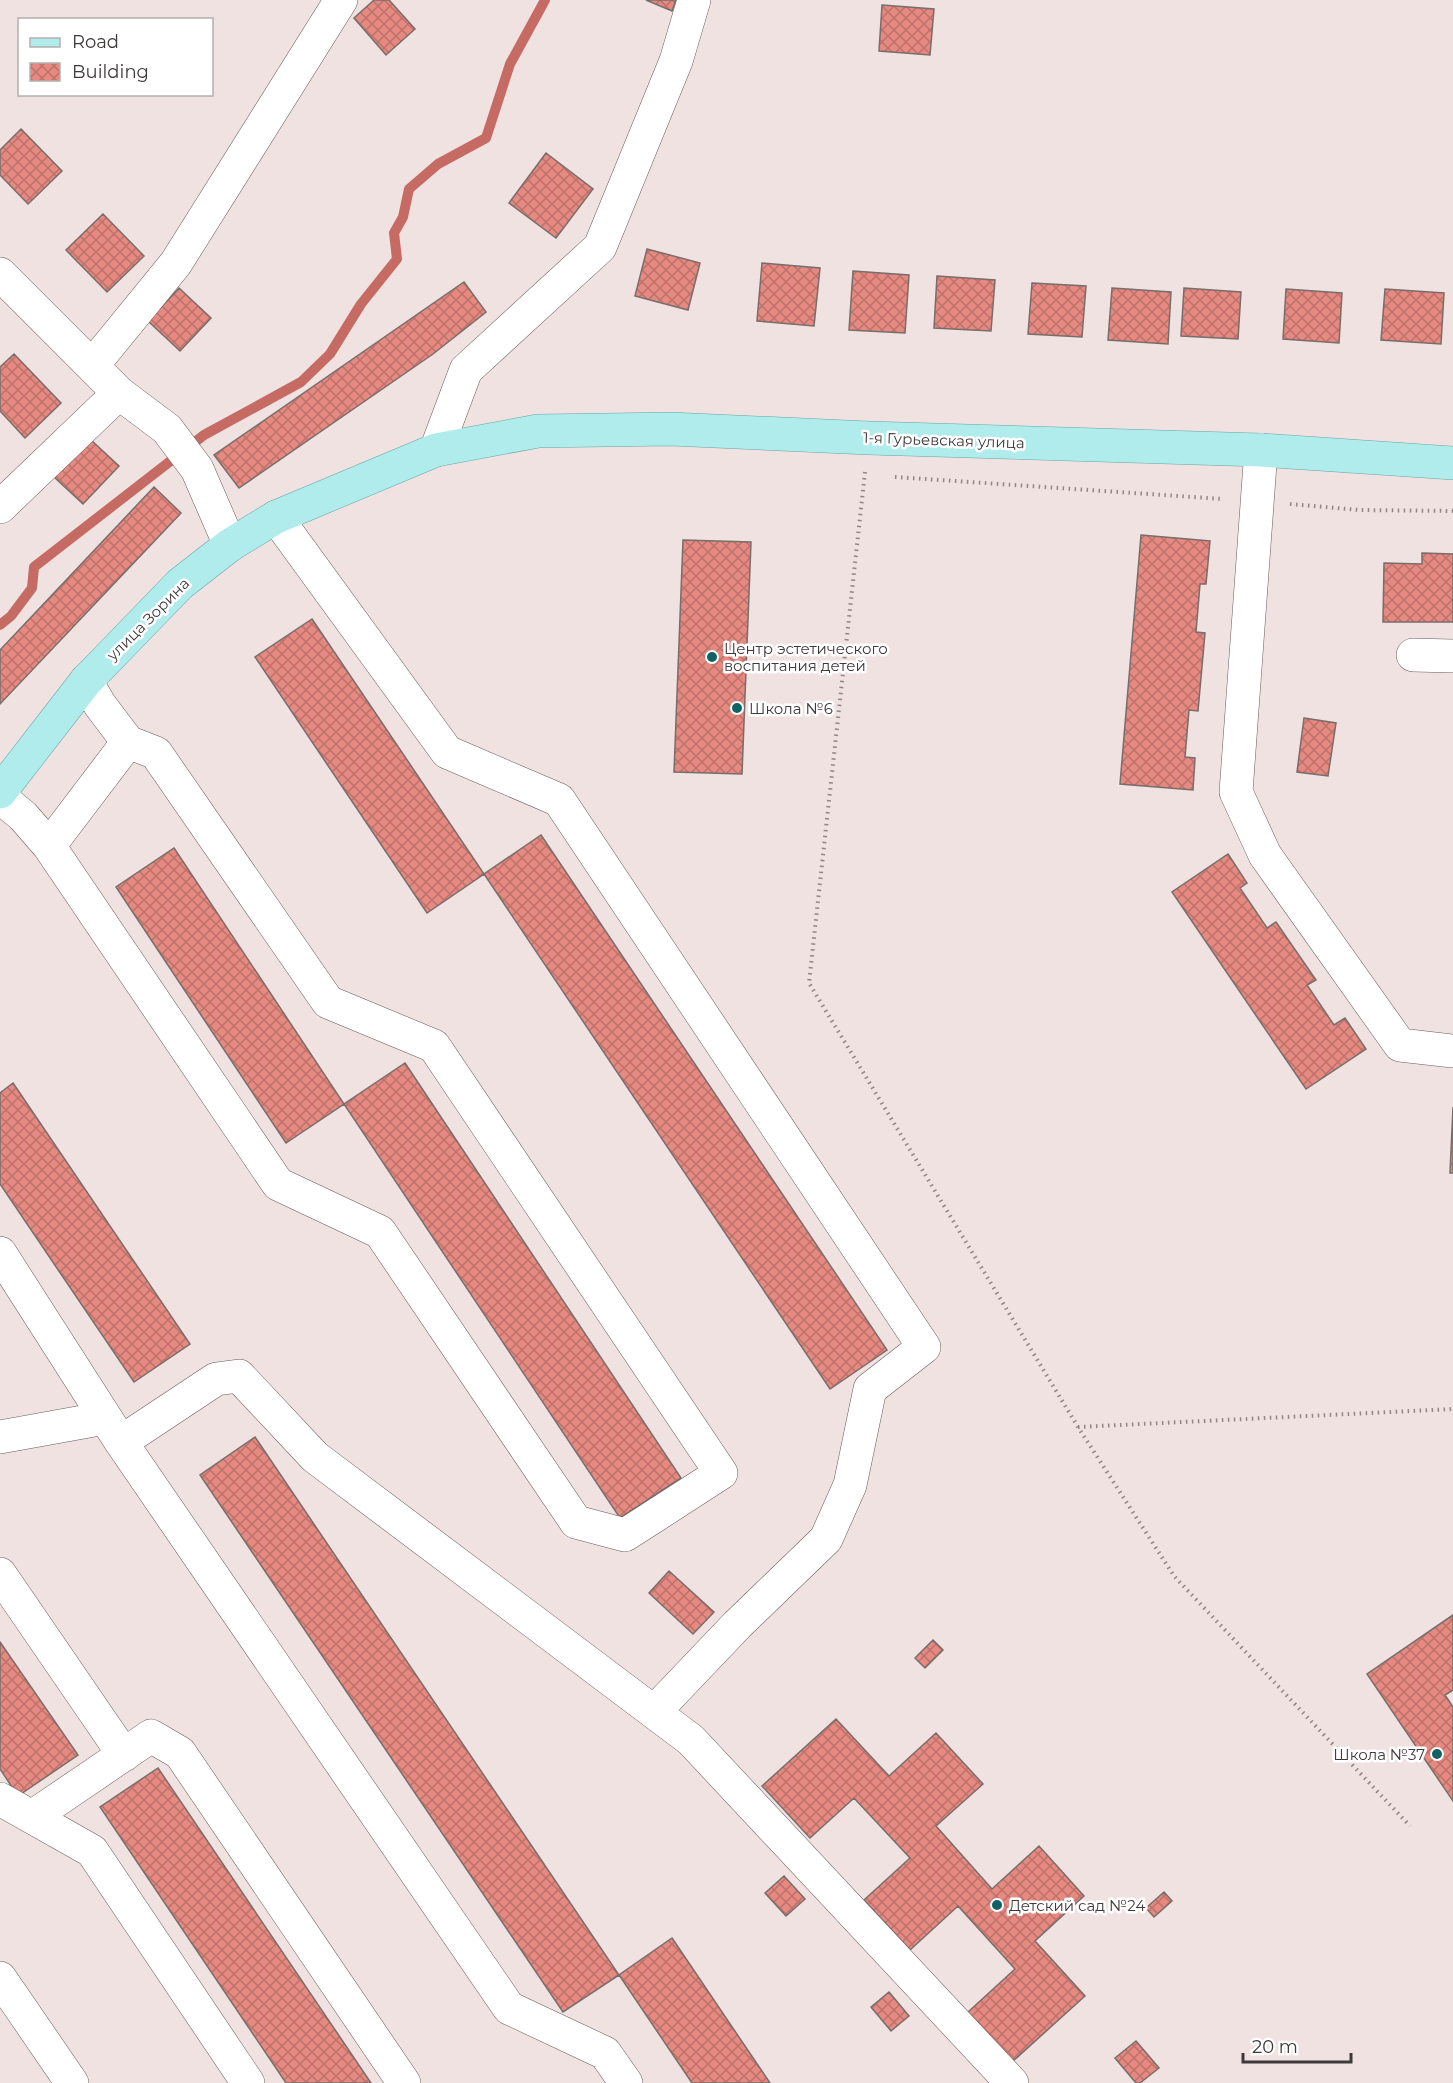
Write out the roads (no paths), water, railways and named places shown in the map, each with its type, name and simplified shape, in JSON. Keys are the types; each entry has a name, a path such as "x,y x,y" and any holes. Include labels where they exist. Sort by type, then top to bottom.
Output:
{"main road":[{"name":"1-я Гурьевская улица","path":"436,450 538,431 671,429 869,438 1261,450 1453,463"},
{"name":"улица Зорина","path":"0,792 86,681 180,584 230,545 276,517 436,450"}],"street":[{"path":"92,366 176,263 341,0"},
{"path":"436,450 466,370 600,247 676,61 694,0"},
{"path":"0,274 119,393 167,429 197,469 230,545"},
{"path":"0,507 119,393"},
{"path":"1261,450 1236,792 1265,855 1400,1045 1453,1051"},
{"path":"276,517 447,752 559,800 924,1347 870,1389 850,1485 826,1539 737,1625 655,1711"},
{"path":"1413,655 1453,656"},
{"path":"0,797 23,816 49,846 278,1184 380,1232 576,1522 625,1535 721,1473 434,1046 328,1002 156,753 128,742 100,705 86,681"},
{"path":"49,846 128,742"},
{"path":"0,1252 113,1430 509,2008 605,2053 626,2083"},
{"path":"0,1437 113,1430 216,1379 239,1376 315,1457 691,1740 1012,2083"},
{"path":"0,1574 124,1755"},
{"path":"32,1817 151,1737 180,1753 404,2083"},
{"path":"0,1799 92,1851 248,2083"},
{"path":"0,1978 72,2083"}],"waterway":[{"path":"0,625 11,616 32,588 34,567 204,435 301,382 330,354 361,304 397,259 394,233 403,217 409,189 438,164 486,138 510,64 545,0"}],"place":[{"name":"Центр эстетического воспитания детей","path":"712,657"},
{"name":"Школа №6","path":"737,708"},
{"name":"Школа №37","path":"1437,1754"},
{"name":"Детский сад №24","path":"997,1905"}]}
